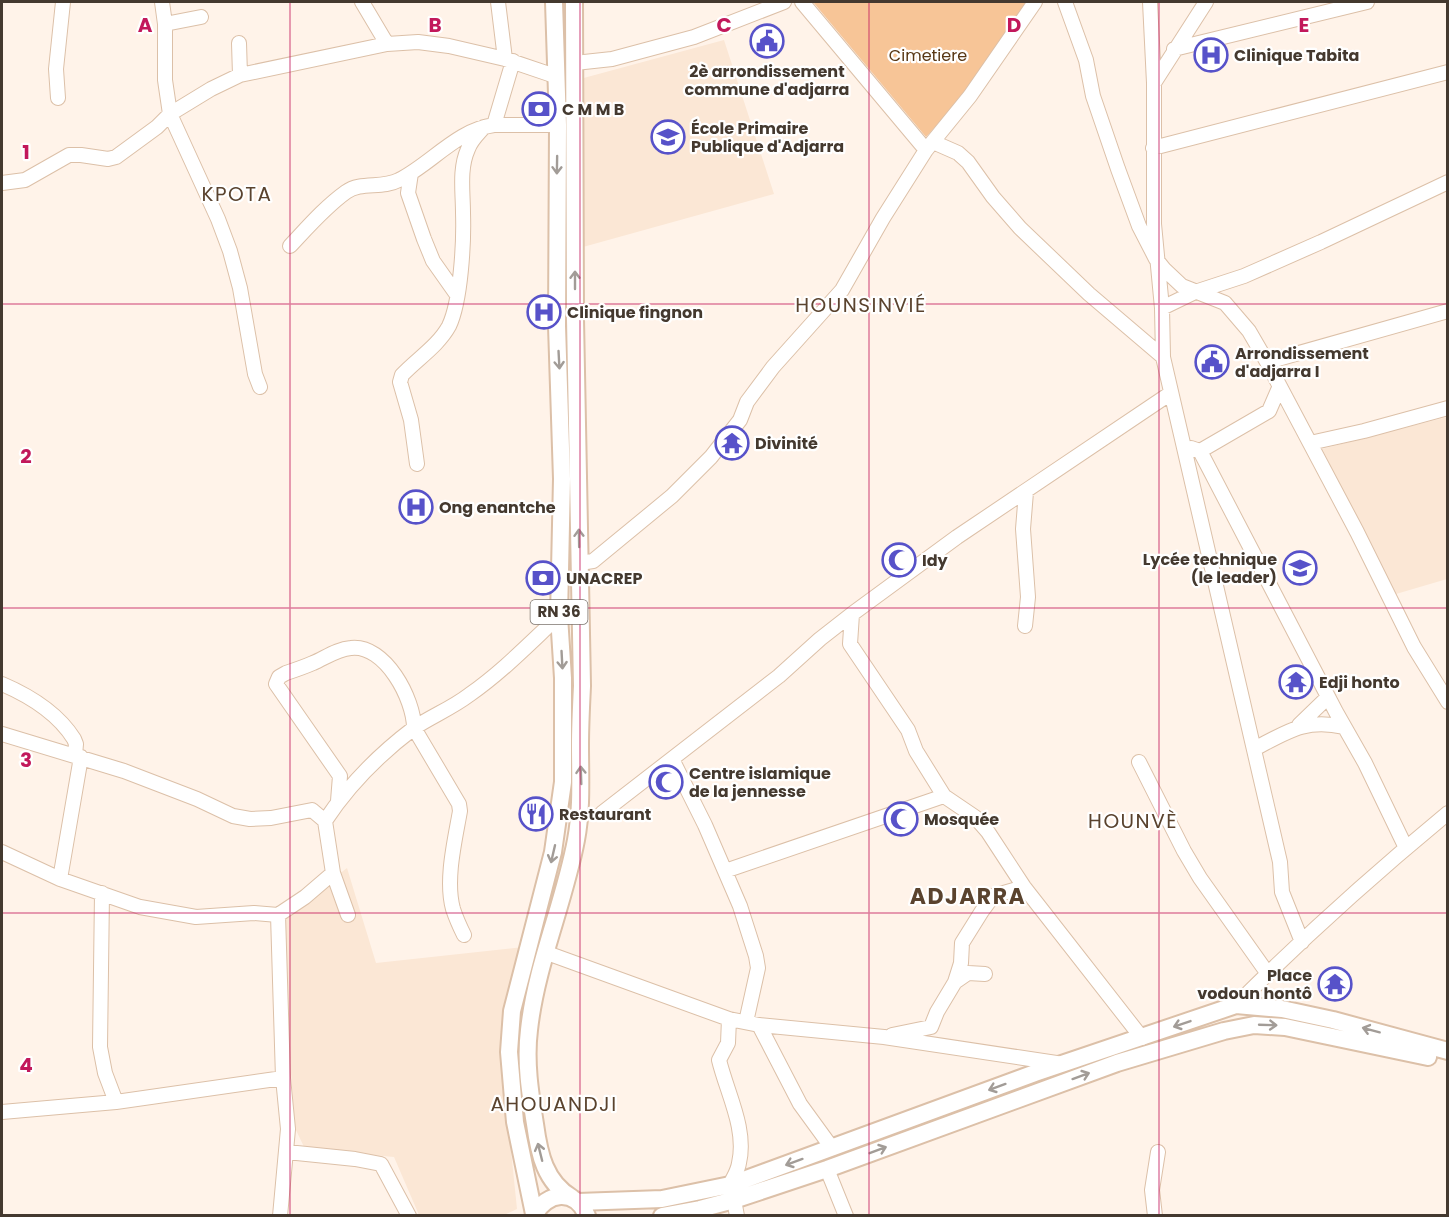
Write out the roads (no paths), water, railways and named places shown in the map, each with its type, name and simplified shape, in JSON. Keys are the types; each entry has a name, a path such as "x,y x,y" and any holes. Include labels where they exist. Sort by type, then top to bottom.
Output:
{"main road":[{"name":"RN 36","path":"534,1215 515,1122 509,1052 512,1011 554,852 562,782 563,678 559,616 562,479 557,316 558,125 554,2"},
{"name":"RN 36","path":"574,2 573,126 582,800 576,839 534,997 527,1058 536,1131 545,1168 558,1190 579,1205"},
{"path":"534,1215 540,1205 549,1198 561,1196 579,1205 662,1199 734,1200 832,1148 1063,1064 1236,1005 1282,1009 1333,1020 1448,1051"},
{"path":"663,1215 734,1200 827,1169 1117,1063 1224,1031 1254,1025 1270,1024 1309,1031 1448,1061"}],"street":[{"path":"58,98 56,69 63,2"},
{"path":"162,2 165,24 165,80 170,114 230,250 240,288 255,374 260,387"},
{"path":"362,2 387,44"},
{"path":"417,464 411,420 400,382 402,375 440,339 455,308 463,247 464,160 473,140 489,126 509,60 498,2"},
{"path":"575,63 612,59 694,37 784,2"},
{"path":"802,2 929,146 957,153 968,162 993,197 1020,228 1089,294 1163,357"},
{"path":"580,563 594,561 672,496 711,457 740,420 747,402 773,366 842,290 883,218 929,146 970,96 1035,2"},
{"path":"1065,2 1086,60 1093,96 1118,169 1139,226 1156,259 1173,278 1195,292 1225,303 1249,331 1310,443 1414,647 1448,702"},
{"path":"1150,2 1154,83 1156,259 1162,308 1163,357 1281,862 1282,892 1302,942"},
{"path":"1154,83 1206,2"},
{"path":"1174,49 1367,2"},
{"path":"165,24 201,17"},
{"path":"2,183 25,180 69,155 81,154 108,159 116,157 157,127 170,114 211,89 240,75 387,44 418,42 449,46 509,60 555,76"},
{"path":"239,43 240,75"},
{"path":"1153,148 1448,72"},
{"path":"290,246 346,192 360,186 388,184 411,173 441,151 489,126 558,125"},
{"path":"411,173 408,194 424,239 433,261 457,295"},
{"path":"1162,308 1195,292 1244,276 1448,182"},
{"path":"1225,303 1232,287 1244,276"},
{"path":"1267,362 1448,311"},
{"path":"1200,451 1269,411 1280,388"},
{"path":"603,813 787,670 820,639 852,614 957,537 1171,393"},
{"path":"1310,443 1448,408"},
{"path":"1269,411 1297,419"},
{"path":"1183,445 1200,451 1328,697 1365,763 1406,848"},
{"path":"1025,626 1027,589 1023,529 1026,492"},
{"path":"852,614 850,644 908,730 916,751 944,796 975,817 988,832 1024,887 1142,1038"},
{"path":"325,821 338,801 386,752 414,728 449,709 479,688 559,616"},
{"path":"820,639 850,644"},
{"path":"338,801 340,776 276,684 279,677 341,650 360,647 380,659 399,680 414,715 414,728 459,804 460,811 452,854 452,898 453,908 464,935"},
{"path":"2,684 19,691 54,715 76,744 78,756 60,879"},
{"path":"1254,749 1299,725 1328,697"},
{"path":"1299,725 1333,724 1344,727"},
{"path":"2,734 78,756 197,799 233,816 250,819 271,818 312,810 325,821 333,873 348,915"},
{"path":"672,759 705,825 740,906 758,962 753,1024 800,1104 832,1148"},
{"path":"1139,762 1200,878 1268,974"},
{"path":"725,871 944,796"},
{"path":"1236,1005 1302,942 1448,813"},
{"path":"2,852 60,879 140,907 196,917 254,913 278,915 305,897 333,873"},
{"path":"884,1037 931,1027 955,982 961,963 962,943 982,911 993,896 1024,887"},
{"path":"102,893 100,1047 105,1073 116,1102"},
{"path":"278,915 283,1078 288,1129 280,1215"},
{"path":"547,953 729,1019 753,1024 884,1037 1063,1064"},
{"path":"955,982 968,973 985,974"},
{"path":"729,1019 728,1043 719,1060 739,1128 741,1147 734,1200"},
{"path":"2,1112 116,1102 283,1078"},
{"path":"287,1152 381,1164 409,1215"},
{"path":"1155,1215 1152,1190 1158,1152"},
{"path":"827,1169 846,1215"}],"place":[{"name":"2è arrondissement commune d'adjarra","path":"767,41"},
{"name":"Clinique Tabita","path":"1211,55"},
{"name":"C M M B","path":"539,109"},
{"name":"École Primaire Publique d'Adjarra","path":"668,137"},
{"name":"Clinique fingnon","path":"544,312"},
{"name":"Arrondissement d'adjarra I","path":"1212,362"},
{"name":"Divinité","path":"732,443"},
{"name":"Ong enantche","path":"416,507"},
{"name":"Idy","path":"899,560"},
{"name":"Lycée technique (le leader)","path":"1300,568"},
{"name":"UNACREP","path":"543,578"},
{"name":"Edji honto","path":"1296,682"},
{"name":"Centre islamique de la jennesse","path":"666,782"},
{"name":"Restaurant","path":"536,814"},
{"name":"Mosquée","path":"901,819"},
{"name":"Place vodoun hontô","path":"1335,984"}],"district":[{"name":"KPOTA","path":"237,194"},
{"name":"HOUNSINVIÉ","path":"861,305"},
{"name":"HOUNVÈ","path":"1133,821"},
{"name":"ADJARRA","path":"968,896"},
{"name":"AHOUANDJI","path":"554,1104"}],"park label":[{"name":"Cimetiere","path":"928,55"}]}
